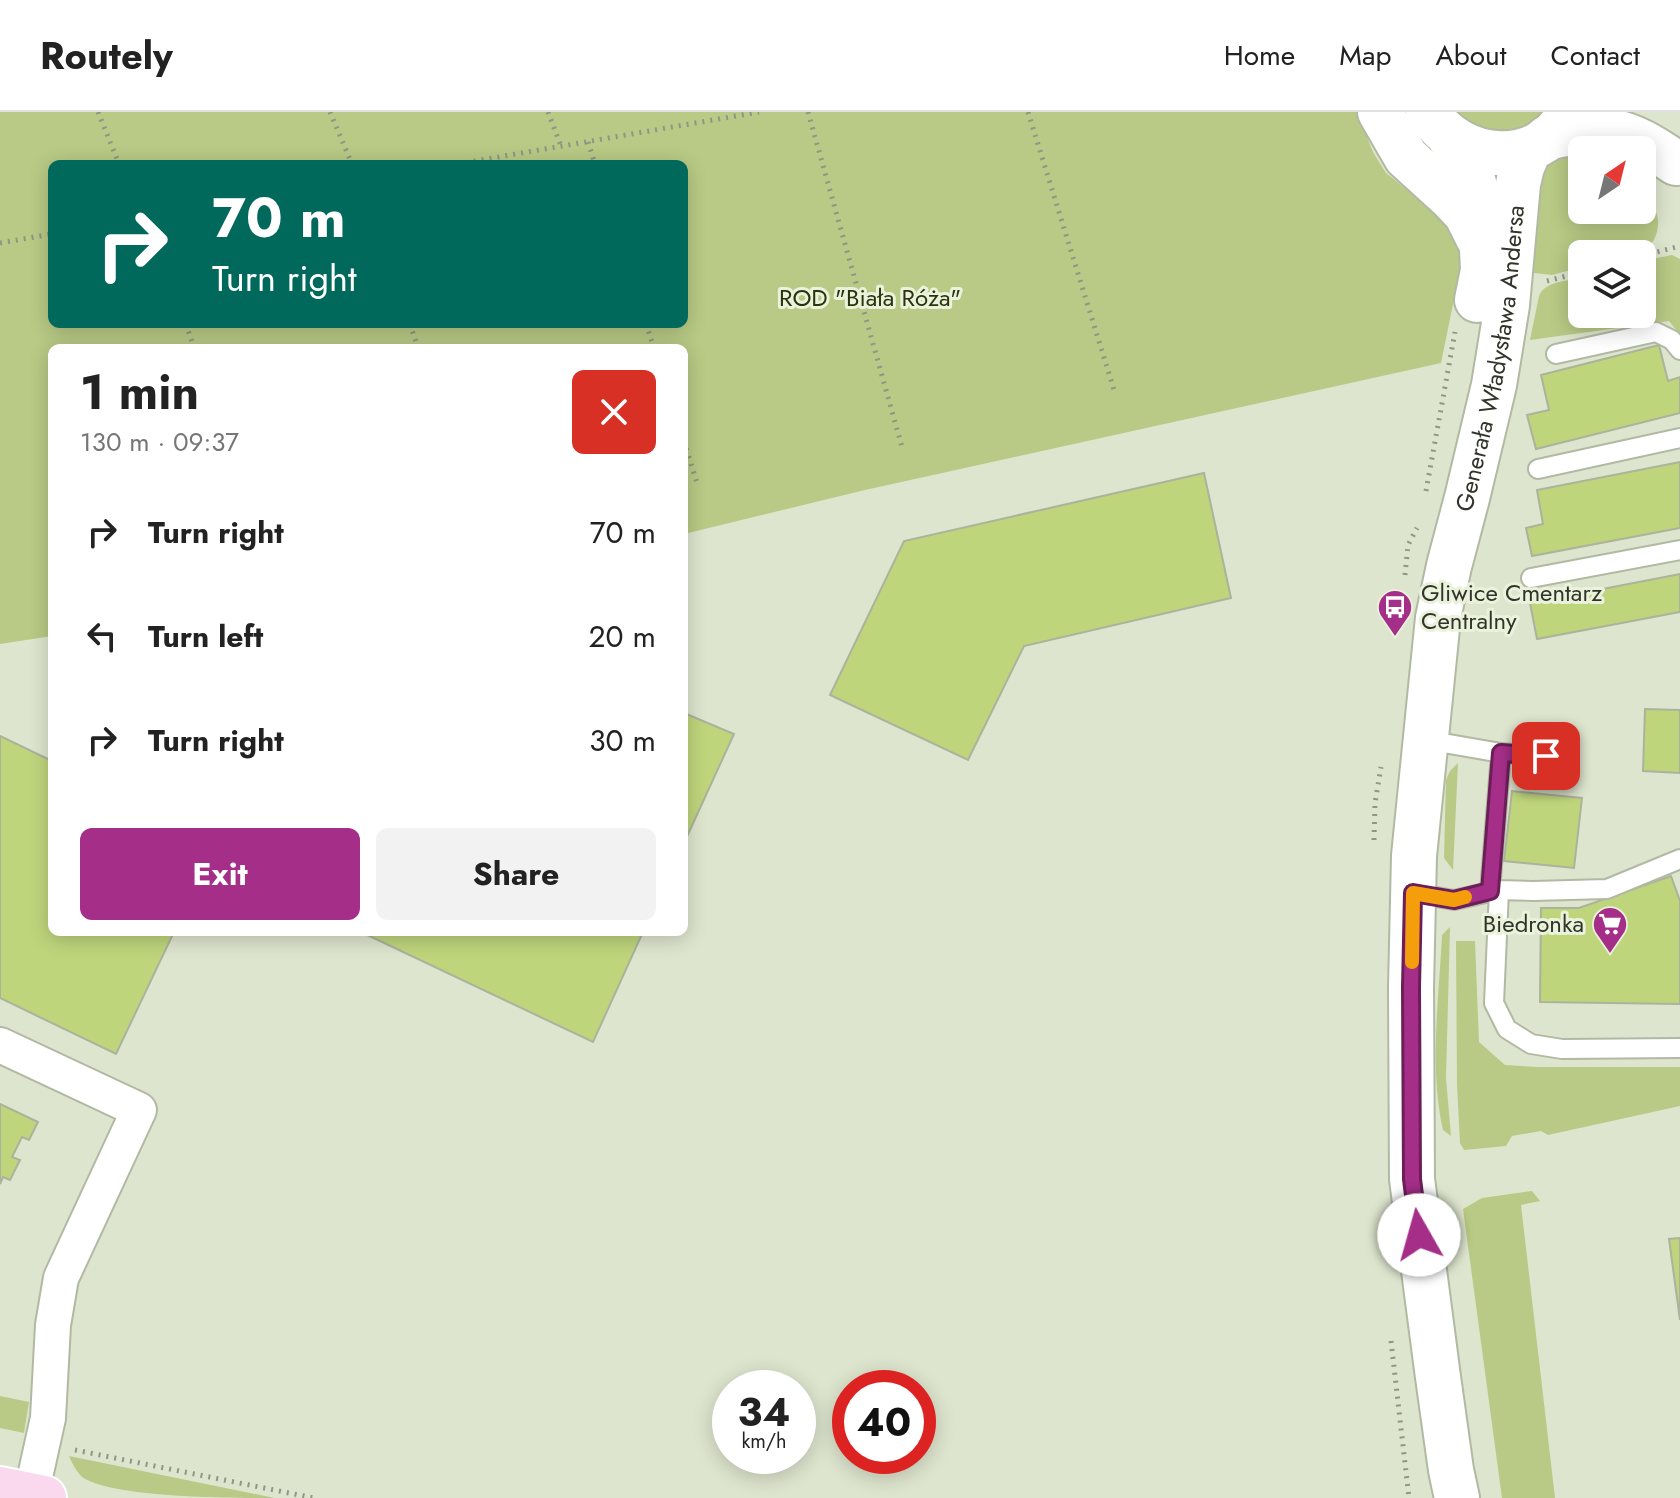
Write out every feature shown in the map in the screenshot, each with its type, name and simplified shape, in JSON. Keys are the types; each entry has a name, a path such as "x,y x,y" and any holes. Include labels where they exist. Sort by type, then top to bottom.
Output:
{"street":[{"path":"1380,112 1406,157 1466,214 1481,245"},
{"path":"1439,125 1473,149 1514,154 1549,133 1604,129 1628,135 1651,146 1662,138"},
{"name":"Generała Władysława Andersa","path":"1439,125 1465,161 1474,183 1480,207 1483,270 1456,439 1449,566"},
{"name":"Generała Władysława Andersa","path":"1450,1489 1412,1179 1414,856 1438,618 1494,385 1507,305 1518,184 1522,167 1549,133"},
{"path":"0,1045 139,1110 61,1278 53,1325 48,1418 25,1494"}],"lane":[{"path":"1556,354 1656,332 1672,340 1680,350"},
{"path":"1538,469 1680,438"},
{"path":"1531,578 1680,550"},
{"path":"1426,740 1501,753 1569,758"},
{"path":"1501,753 1494,891 1494,1003 1507,1029 1531,1044 1562,1049 1680,1048"},
{"path":"1413,893 1454,900 1494,891 1607,889 1680,859"}],"path":[{"path":"98,112 117,160"},
{"path":"330,112 350,160"},
{"path":"548,112 561,146"},
{"path":"481,160 759,112"},
{"path":"808,112 902,447"},
{"path":"1028,112 1115,393"},
{"path":"588,142 594,160"},
{"path":"0,243 48,235"},
{"path":"1656,252 1680,246"},
{"path":"1534,283 1568,275"},
{"path":"1426,492 1455,328"},
{"path":"688,454 698,486"},
{"path":"1404,581 1408,545 1420,522"},
{"path":"42,1443 314,1498"}],"green space":[{"name":"ROD \"Biała Róża\"","path":"0,112 1357,112 1373,152 1386,173 1439,211 1460,245 1461,265 1441,363 865,490 688,533 688,344 48,344 48,637 0,644"},
{"path":"1458,112 1547,112 1524,130 1503,133 1474,125"},
{"path":"1568,151 1568,224 1656,224 1656,214 1658,225 1653,240 1568,240 1568,271 1552,275 1526,272 1541,169 1560,152"},
{"path":"1672,255 1680,259 1680,335 1669,321 1656,323 1656,258"},
{"path":"1568,280 1568,328 1618,328 1530,340 1539,296 1546,287"},
{"path":"1458,763 1453,870 1444,858 1446,780"},
{"path":"1450,927 1446,1078 1451,1136 1443,1130 1436,1057 1442,935"},
{"path":"1456,941 1475,941 1479,1042 1505,1065 1680,1067 1680,1106 1548,1135 1541,1131 1512,1136 1506,1146 1464,1150 1460,1143 1457,1085"},
{"path":"1532,1191 1540,1201 1521,1205 1555,1498 1502,1498 1463,1209 1482,1198"},
{"path":"0,1396 29,1402 24,1433 0,1428"},
{"path":"69,1456 275,1498 174,1495 119,1489 82,1477"}],"building":[{"path":"1659,345 1668,381 1680,377 1680,413 1536,449 1527,415 1549,410 1541,375"},
{"path":"1680,462 1680,528 1532,556 1526,528 1543,524 1537,490"},
{"path":"1204,473 1231,598 1024,646 968,760 830,695 904,541"},
{"path":"1680,574 1680,612 1537,639 1530,603"},
{"path":"1645,709 1680,710 1680,773 1643,771"},
{"path":"688,715 734,734 688,834"},
{"path":"0,736 48,759 48,936 172,936 116,1054 0,998"},
{"path":"1512,791 1582,798 1574,868 1504,861"},
{"name":"Biedronka","path":"1671,876 1680,901 1680,1004 1540,1002 1541,908 1579,908"},
{"path":"369,936 641,936 593,1042"},
{"path":"0,1104 38,1122 29,1140 22,1137 12,1157 20,1160 10,1180 3,1177 0,1184"},
{"path":"1680,1238 1680,1320 1669,1239"}],"slow traffic":[{"path":"1412,962 1413,893 1454,900 1465,897"}],"place":[{"name":"Gliwice Cmentarz Centralny","path":"1395,638"},
{"name":"Biedronka","path":"1610,955"}],"route":[{"path":"1419,1235 1412,1179 1413,893 1454,900 1490,891 1501,753 1546,756"}]}
